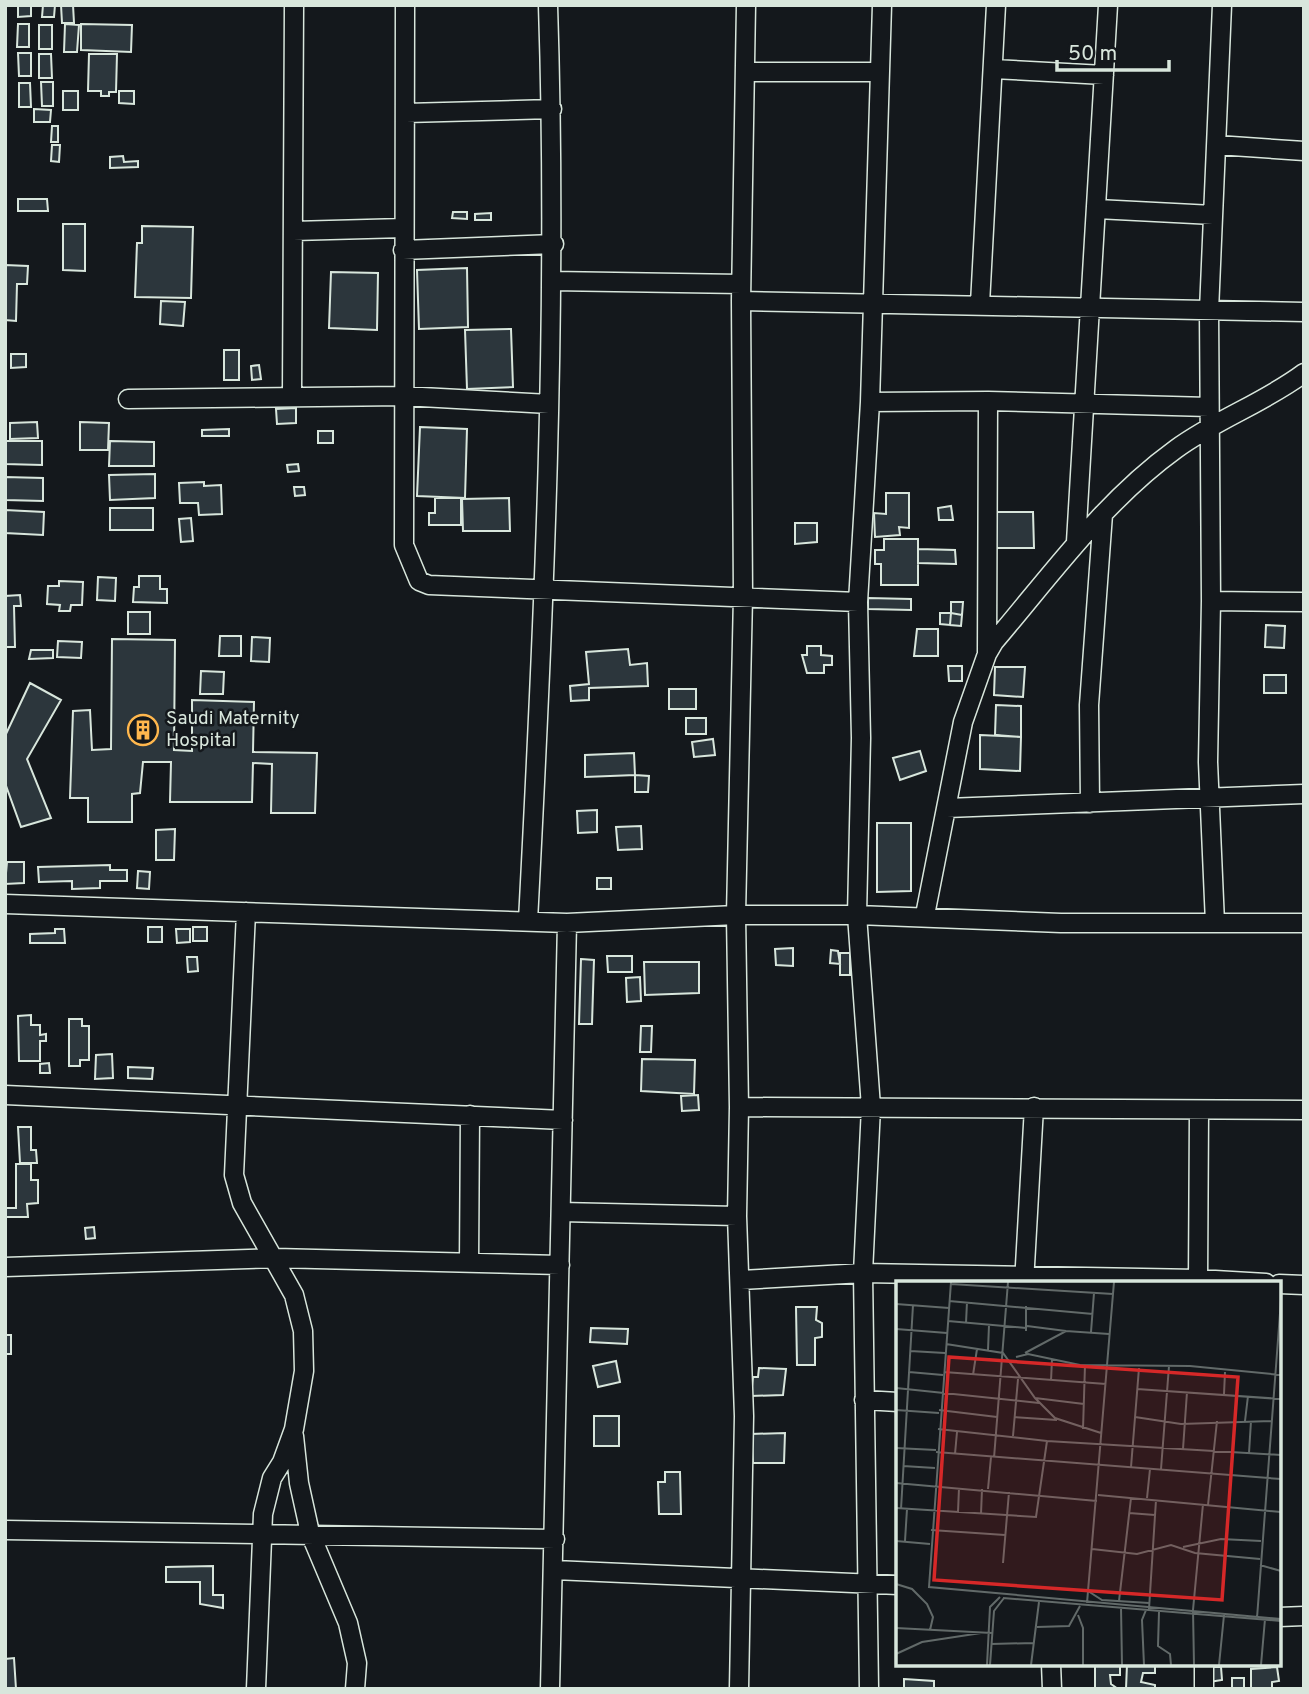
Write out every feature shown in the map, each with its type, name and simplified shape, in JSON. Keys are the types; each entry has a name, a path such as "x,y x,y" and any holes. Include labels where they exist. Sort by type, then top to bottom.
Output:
{"street":[{"path":"292,395 294,5"},
{"path":"405,5 404,545 419,582 429,585 858,602"},
{"path":"528,921 545,588 554,244 548,5"},
{"path":"739,1689 744,1416 737,1216 739,1107 736,915 743,596 741,292 746,5"},
{"path":"869,1689 863,1273 871,1107 857,915 861,738 858,602 870,402 882,5"},
{"path":"979,304 996,5"},
{"path":"1076,542 1108,5"},
{"path":"1215,923 1209,799 1211,601 1208,427 1209,311 1222,5"},
{"path":"993,69 1104,75"},
{"path":"745,72 880,72"},
{"path":"406,113 552,109"},
{"path":"1217,145 1304,151"},
{"path":"1097,209 1213,215"},
{"path":"293,231 404,228"},
{"path":"403,250 554,244"},
{"path":"552,281 873,302 1304,312"},
{"path":"925,915 963,722 987,654 1076,542 1174,450 1208,427 1272,396 1304,373"},
{"path":"128,399 292,395 403,396 550,404"},
{"path":"870,402 988,401 1209,407"},
{"path":"987,654 988,401"},
{"path":"1090,803 1089,705 1103,514"},
{"path":"1211,601 1304,602"},
{"path":"947,808 1304,794"},
{"path":"5,904 567,923 736,915 925,915 1061,923 1304,923"},
{"path":"246,912 236,1188 294,1295 303,1331 304,1371 294,1429 265,1496 256,1689"},
{"path":"550,1689 567,923"},
{"path":"5,1095 563,1120"},
{"path":"739,1107 1304,1110"},
{"path":"1026,1280 1034,1107"},
{"path":"741,1280 863,1273 1026,1280 1198,1281 1199,1111"},
{"path":"469,1263 470,1115"},
{"path":"561,1212 737,1216"},
{"path":"5,1267 275,1258 560,1265"},
{"path":"1281,1284 1304,1285"},
{"path":"864,1400 896,1402"},
{"path":"294,1429 299,1483 310,1533 348,1623 357,1663 355,1689"},
{"path":"5,1530 555,1539"},
{"path":"554,1570 896,1585"},
{"path":"1281,1617 1304,1616"},
{"path":"1051,1666 1052,1689"},
{"path":"1204,1666 1204,1689"}],"building":[{"path":"18,5 31,5 31,16 18,17"},
{"path":"43,5 55,5 54,17 42,17"},
{"path":"61,5 73,5 74,23 62,23"},
{"path":"18,24 29,24 29,47 17,47"},
{"path":"65,24 79,25 77,52 64,52"},
{"path":"81,24 132,25 131,52 81,50"},
{"path":"39,25 52,25 52,49 39,49"},
{"path":"18,53 31,53 31,76 19,76"},
{"path":"39,54 51,54 52,78 39,78"},
{"path":"89,54 117,54 116,92 101,96 101,91 88,91"},
{"path":"41,82 53,82 53,106 42,106"},
{"path":"19,83 30,83 31,107 19,107"},
{"path":"63,91 78,91 78,110 63,110"},
{"path":"119,91 134,91 134,104 119,103"},
{"path":"34,109 51,110 50,122 34,122"},
{"path":"52,126 58,126 58,142 51,142"},
{"path":"52,145 60,145 59,162 51,161"},
{"path":"123,156 124,162 138,161 138,167 110,168 110,157"},
{"path":"18,199 47,199 48,211 18,211"},
{"path":"453,212 467,212 467,219 452,218"},
{"path":"491,213 491,220 475,220 475,214"},
{"path":"63,224 85,224 85,271 63,270"},
{"path":"142,226 193,227 191,298 135,297 137,243 142,243"},
{"path":"5,265 28,266 27,284 17,284 16,321 5,320"},
{"path":"467,268 468,327 419,329 417,270"},
{"path":"331,272 378,273 377,330 329,328"},
{"path":"161,301 185,302 183,326 160,324"},
{"path":"511,329 513,387 467,389 465,330"},
{"path":"224,350 239,350 239,380 224,380"},
{"path":"11,354 26,354 26,367 11,368"},
{"path":"259,365 261,379 252,380 251,366"},
{"path":"296,408 296,423 277,424 276,409"},
{"path":"37,422 38,438 10,439 10,423"},
{"path":"80,422 109,423 108,450 80,450"},
{"path":"420,427 467,429 465,498 417,496"},
{"path":"229,429 229,436 202,436 202,430"},
{"path":"318,431 333,431 333,443 318,443"},
{"path":"5,441 42,441 42,465 5,464"},
{"path":"110,441 154,442 154,466 109,466"},
{"path":"298,464 299,471 288,472 287,465"},
{"path":"155,474 155,498 110,500 109,475"},
{"path":"5,477 43,478 43,501 5,500"},
{"path":"204,482 204,486 221,485 222,514 199,515 198,503 180,503 179,483"},
{"path":"294,487 304,487 305,495 295,496"},
{"path":"886,493 909,493 909,528 899,527 900,535 875,537 874,513 886,514"},
{"path":"435,498 461,498 461,525 429,525 429,513 435,513"},
{"path":"509,498 510,531 463,531 462,499"},
{"path":"951,506 953,520 939,520 938,508"},
{"path":"110,508 153,508 153,530 110,530"},
{"path":"5,510 44,512 43,535 5,533"},
{"path":"991,512 1033,512 1034,548 991,548"},
{"path":"191,518 193,541 181,542 179,519"},
{"path":"795,523 817,523 817,542 795,544"},
{"path":"884,539 918,539 918,585 881,585 881,564 875,564 875,550 884,550"},
{"path":"918,549 955,550 956,564 918,563"},
{"path":"139,576 160,576 160,589 167,589 167,603 133,602 134,587 139,587"},
{"path":"98,577 116,578 115,601 97,600"},
{"path":"59,581 83,582 82,605 71,605 70,611 59,611 60,605 47,604 48,586 59,586"},
{"path":"20,595 21,606 14,606 15,647 5,647 5,596"},
{"path":"868,598 911,599 911,610 868,609"},
{"path":"951,602 963,602 962,615 951,613"},
{"path":"128,612 150,612 150,634 128,634"},
{"path":"940,613 951,613 950,625 940,624"},
{"path":"951,613 962,615 961,626 950,625"},
{"path":"1266,625 1285,626 1284,648 1265,647"},
{"path":"917,629 938,629 938,656 914,656"},
{"path":"220,636 241,636 241,656 219,656"},
{"path":"252,637 270,638 269,662 251,661"},
{"name":"Saudi Maternity Hospital","path":"112,639 175,640 174,750 192,751 192,700 254,702 253,752 317,753 315,813 271,813 272,764 253,763 252,802 170,802 171,762 143,762 140,793 132,794 132,822 88,822 88,798 70,798 73,711 90,710 92,750 111,749"},
{"path":"58,641 82,642 81,658 57,657"},
{"path":"807,646 821,646 821,655 832,656 832,665 824,665 824,673 807,673 802,655 807,655"},
{"path":"628,649 630,665 647,663 648,686 589,688 589,700 571,701 570,686 589,684 586,652"},
{"path":"31,650 53,650 53,658 29,659"},
{"path":"948,666 962,666 962,681 949,681"},
{"path":"995,667 1025,667 1023,697 994,695"},
{"path":"201,671 224,672 223,694 200,694"},
{"path":"1264,675 1286,675 1286,693 1264,693"},
{"path":"30,683 61,700 27,759 51,818 21,827 5,783 5,736"},
{"path":"669,689 696,689 696,709 669,709"},
{"path":"996,705 1021,706 1021,737 995,735"},
{"path":"686,718 706,718 706,734 686,734"},
{"path":"980,735 1021,737 1020,771 980,769"},
{"path":"713,739 715,755 694,757 692,742"},
{"path":"920,751 926,771 900,780 893,758"},
{"path":"634,753 635,775 585,777 585,755"},
{"path":"635,775 649,776 648,792 635,792"},
{"path":"597,810 597,832 578,833 577,811"},
{"path":"877,823 911,823 911,891 877,892"},
{"path":"641,826 642,849 618,850 616,827"},
{"path":"175,829 174,860 156,860 156,830"},
{"path":"7,862 24,862 24,883 5,884"},
{"path":"110,865 110,870 127,870 127,881 100,881 100,888 72,889 72,881 39,882 38,867"},
{"path":"138,871 150,872 149,889 137,888"},
{"path":"597,878 611,878 611,889 597,889"},
{"path":"148,927 162,927 162,942 148,942"},
{"path":"193,927 207,927 207,941 193,941"},
{"path":"55,929 64,929 65,943 30,943 30,934 55,933"},
{"path":"176,929 190,929 190,942 177,943"},
{"path":"793,948 793,966 776,965 775,949"},
{"path":"831,950 838,951 840,964 830,963"},
{"path":"840,953 850,953 850,975 840,975"},
{"path":"607,956 632,956 632,972 608,972"},
{"path":"187,957 197,957 198,971 188,972"},
{"path":"581,959 594,960 592,1024 579,1024"},
{"path":"644,962 699,962 699,993 645,995"},
{"path":"640,977 641,1001 627,1002 626,978"},
{"path":"31,1015 31,1025 40,1025 40,1035 46,1034 46,1041 40,1041 40,1061 19,1061 18,1016"},
{"path":"69,1019 82,1019 82,1026 89,1026 89,1060 80,1060 80,1066 69,1066"},
{"path":"641,1026 652,1026 651,1052 640,1052"},
{"path":"112,1054 113,1078 95,1079 96,1055"},
{"path":"642,1059 695,1060 694,1094 641,1091"},
{"path":"49,1063 50,1073 40,1073 40,1064"},
{"path":"128,1067 153,1068 152,1079 128,1078"},
{"path":"698,1095 699,1110 682,1111 681,1096"},
{"path":"18,1127 31,1127 31,1150 36,1150 37,1163 20,1163"},
{"path":"16,1164 31,1164 31,1180 38,1180 38,1203 27,1204 28,1217 5,1217 5,1208 16,1208"},
{"path":"94,1227 95,1238 86,1239 85,1228"},
{"path":"796,1307 817,1307 816,1320 822,1323 822,1337 815,1338 815,1365 797,1365"},
{"path":"591,1328 628,1329 627,1344 590,1342"},
{"path":"5,1335 11,1335 11,1354 5,1354"},
{"path":"616,1361 620,1382 598,1387 593,1366"},
{"path":"759,1368 786,1369 783,1395 751,1396 753,1377 758,1377"},
{"path":"594,1416 619,1416 619,1446 594,1446"},
{"path":"785,1433 784,1463 753,1463 751,1434"},
{"path":"665,1472 680,1472 681,1514 659,1514 658,1482 665,1482"},
{"path":"213,1566 213,1595 223,1595 223,1608 200,1604 200,1582 166,1582 166,1567"},
{"path":"14,1658 16,1689 5,1689 5,1659"},
{"path":"1095,1666 1120,1666 1120,1675 1110,1675 1111,1684 1118,1689 1095,1689"},
{"path":"1127,1666 1155,1666 1155,1673 1143,1673 1141,1682 1155,1685 1155,1689 1126,1689"},
{"path":"1208,1667 1221,1667 1222,1680 1209,1682"},
{"path":"1277,1667 1279,1681 1272,1682 1272,1689 1251,1689 1251,1669"},
{"path":"1232,1678 1244,1678 1244,1689 1232,1689"},
{"path":"904,1679 934,1681 934,1689 904,1689"}],"place":[{"name":"Saudi Maternity Hospital","path":"143,730"}]}
